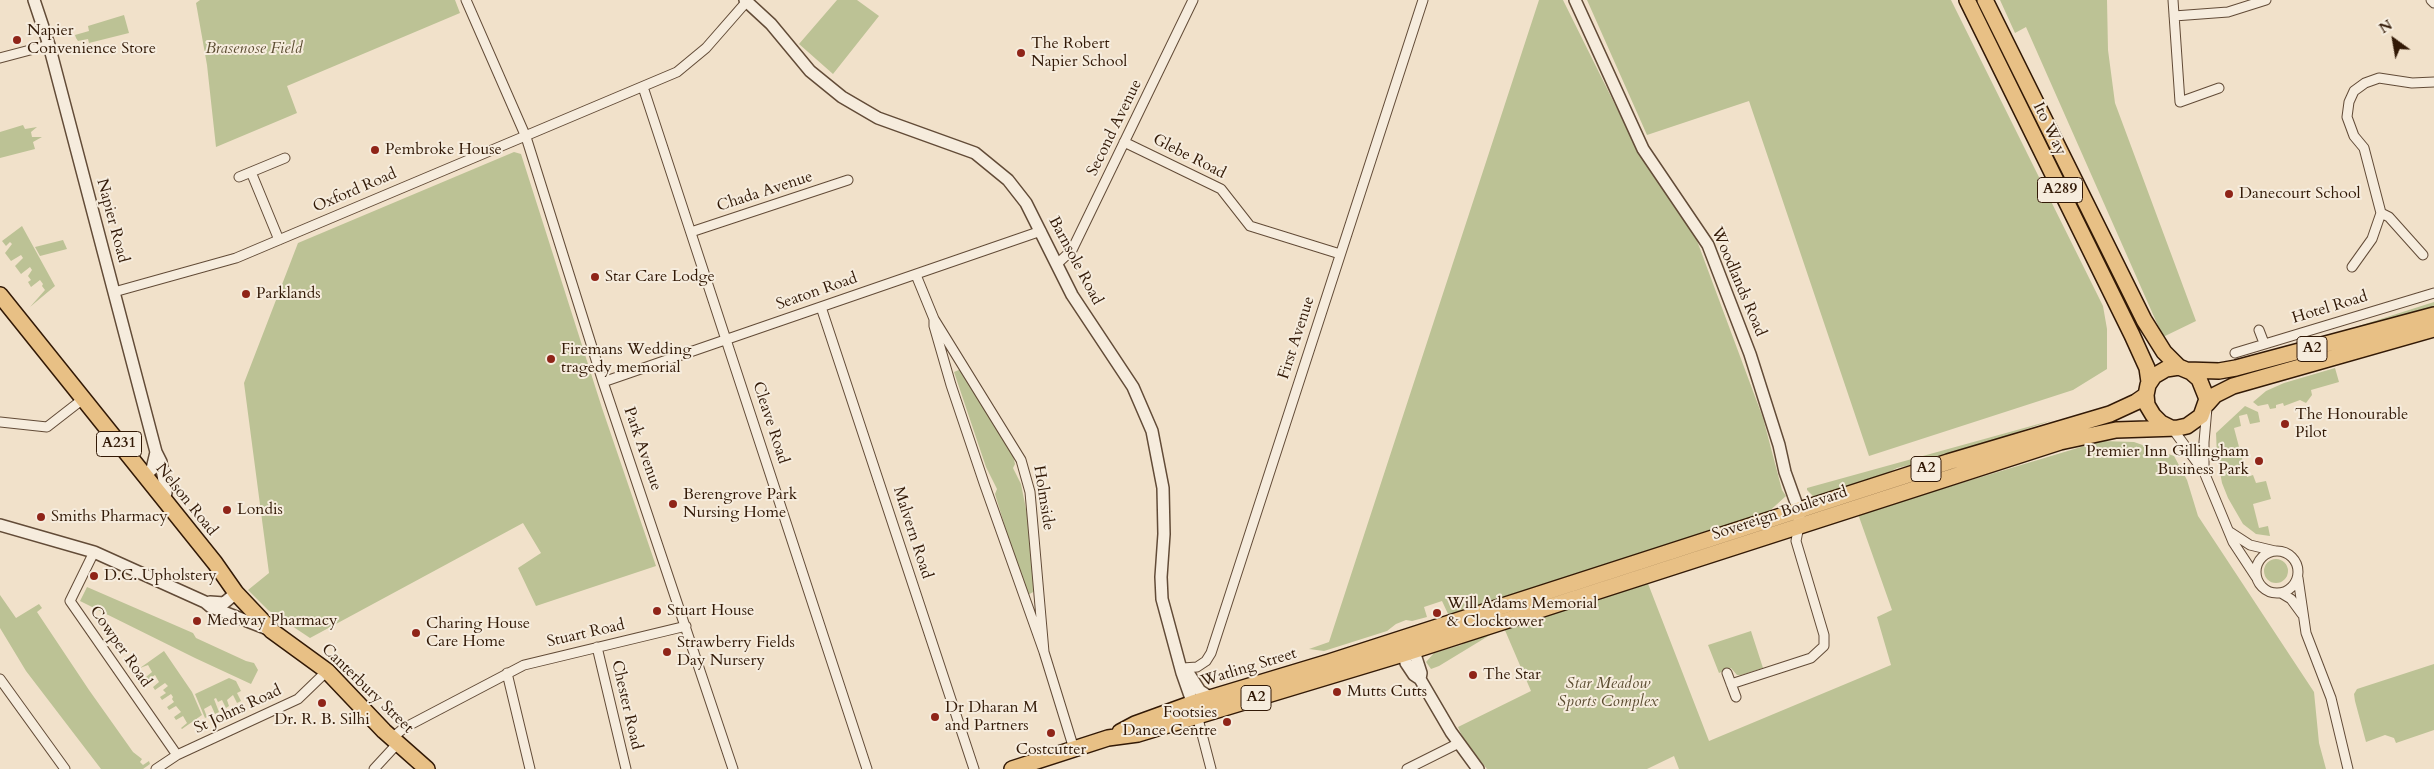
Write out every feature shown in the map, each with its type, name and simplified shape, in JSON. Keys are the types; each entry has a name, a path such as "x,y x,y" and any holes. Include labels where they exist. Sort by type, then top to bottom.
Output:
{"main road":[{"name":"Ito Way","path":"1967,0 2132,335 2147,368 2148,388"},
{"name":"Ito Way","path":"1985,0 2144,320 2164,352 2183,369"},
{"name":"Nelson Road","path":"0,295 240,597 272,631"},
{"name":"A2","path":"2183,369 2219,371 2243,367 2434,315"},
{"name":"A2","path":"2207,404 2212,397 2233,386 2434,329"},
{"path":"2183,369 2202,384 2207,395 2207,404 2201,416 2192,424 2172,428 2152,415 2147,405 2148,388 2162,371 2183,369"},
{"name":"Sovereign Boulevard","path":"1407,645 1948,462 2110,414 2136,402 2148,388"},
{"name":"Sovereign Boulevard","path":"1407,645 1799,526 2077,437 2126,429 2172,428"},
{"name":"Canterbury Street","path":"272,631 327,671 395,740 427,769"},
{"name":"Watling Street","path":"1195,709 1211,698 1407,645"},
{"name":"Watling Street","path":"1012,769 1108,738 1135,724 1195,709 1407,645"}],"street":[{"name":"Napier Road","path":"34,0 48,45 156,452 161,462 166,493 163,498"},
{"name":"Park Avenue","path":"466,0 526,137 603,382 733,769"},
{"name":"Oxford Road","path":"114,292 224,262 526,137 676,72 696,58 747,0"},
{"name":"Barnsole Road","path":"747,0 771,24 810,71 842,97 878,118 964,148 992,166 1008,180 1026,203 1078,304 1133,387 1152,431 1163,488 1162,593 1170,628 1195,709"},
{"name":"Second Avenue","path":"1057,264 1072,250 1194,0"},
{"name":"First Avenue","path":"1182,668 1197,667 1211,653 1423,0"},
{"name":"Woodlands Road","path":"1574,0 1643,149 1708,245 1750,354 1779,445 1785,472 1799,511 1799,526"},
{"path":"2173,0 2180,102 2219,88"},
{"path":"2174,16 2228,12 2266,0"},
{"path":"2431,0 2434,4"},
{"path":"0,58 48,45"},
{"path":"2352,267 2372,239 2381,213 2364,148 2354,136 2347,117 2348,102 2354,90 2365,83 2379,78 2412,83 2434,82"},
{"name":"Cleave Road","path":"643,87 867,769"},
{"name":"Glebe Road","path":"1124,142 1221,189 1250,226 1340,254"},
{"path":"239,177 284,158"},
{"path":"251,172 279,240"},
{"name":"Chada Avenue","path":"691,232 848,180"},
{"path":"2381,213 2389,218 2423,255"},
{"name":"Seaton Road","path":"603,382 1041,231"},
{"name":"Holmside","path":"916,275 934,319 960,358 1021,460 1030,492 1041,599 1044,652"},
{"name":"Hotel Road","path":"2235,352 2434,293"},
{"name":"Malvern Road","path":"821,307 974,769"},
{"name":"Holmside","path":"934,319 934,326 945,364 981,474 1044,652 1074,749"},
{"path":"2259,330 2264,343"},
{"path":"945,364 960,358"},
{"path":"0,422 47,427 83,399"},
{"path":"2204,472 2204,442 2208,419 2207,404"},
{"path":"2172,428 2204,472 2237,548 2256,577 2266,590 2281,593 2291,599 2302,614"},
{"path":"144,476 152,468 156,452"},
{"name":"Canterbury Street","path":"0,525 94,552 206,602 211,607 226,611 272,631"},
{"path":"1731,684 1811,658 1824,646 1823,632 1796,541 1799,526"},
{"path":"2230,532 2250,545 2288,554 2295,560 2298,568 2302,614 2311,646 2332,698 2348,769"},
{"path":"2256,577 2257,566 2261,559 2270,552 2277,551"},
{"name":"Cowper Road","path":"94,552 70,602 177,756"},
{"path":"2281,593 2292,588 2298,578"},
{"path":"206,602 224,603 240,597"},
{"path":"226,611 235,610 240,597"},
{"path":"1026,602 1041,599"},
{"name":"Stuart Road","path":"374,769 404,728 507,673 529,663 686,626"},
{"path":"1407,645 1421,673 1420,679 1459,743 1478,769"},
{"name":"Chester Road","path":"597,647 626,769"},
{"name":"Barnsole Road","path":"1182,668 1187,670 1200,691 1211,698"},
{"name":"St Johns Road","path":"156,769 177,756 298,699 327,671"},
{"path":"507,673 530,769"},
{"path":"1727,673 1736,697"},
{"path":"0,679 66,769"},
{"path":"1195,709 1211,769"},
{"path":"1407,769 1459,743"}],"green space":[{"name":"Brasenose Field","path":"200,0 455,0 460,13 287,86 297,113 216,147 207,65 196,3"},
{"path":"837,0 857,0 879,16 833,74 799,44"},
{"path":"1539,0 1563,0 1641,157 1696,238 1763,418 1782,490 1786,496 1765,515 1449,616 1442,601 1424,607 1427,617 1412,621 1406,620 1396,624 1387,631 1324,651 1309,649 1329,642"},
{"path":"1587,0 1951,0 2103,306 2107,329 2107,369 2073,390 1869,456 1749,101 1647,135"},
{"path":"2000,0 2107,0 2108,50 2115,103 2196,321 2163,337 2026,27 2015,33"},
{"path":"124,15 129,33 89,43 88,39 78,41 76,38 75,35 89,31 88,26"},
{"path":"23,125 25,129 37,127 31,132 32,137 42,137 33,142 35,149 0,158 0,132"},
{"path":"514,152 521,154 602,408 656,566 536,606 518,568 541,553 523,523 310,638 268,610 248,590 269,573 244,383 298,243"},
{"path":"22,226 55,286 30,307 45,290 42,286 43,284 40,280 31,287 28,282 31,280 28,276 32,270 30,267 21,274 15,266 23,258 21,255 11,261 5,253 12,244 10,242 6,246 2,241"},
{"path":"63,240 67,249 40,256 35,247"},
{"path":"2434,302 2434,308 2348,333 2343,331"},
{"path":"2335,368 2339,382 2311,390 2312,395 2306,403 2300,400 2284,406 2283,403 2276,405 2276,408 2270,409 2268,404 2258,406 2253,402 2266,391 2284,383"},
{"path":"961,369 1013,455 1015,464 1013,468 1021,484 1027,514 1035,580 1035,591 1026,596 995,494 997,489 986,467 954,372"},
{"path":"2245,406 2258,412 2260,422 2250,424 2247,414 2239,416 2241,426 2234,428 2247,477 2253,475 2256,483 2266,481 2271,499 2253,504 2259,528 2268,526 2270,536 2256,534 2243,524 2222,483 2217,456 2216,433"},
{"path":"2053,420 1941,458 1897,468 1874,480 1819,497 1813,496 1807,490 1807,488"},
{"name":"Star Meadow Sports Complex","path":"2101,441 2134,442 2174,456 2187,480 2198,516 2314,692 2319,743 2326,769 1679,769 1674,756 1647,769 1487,769 1464,740 1458,727 1531,691 1504,628 1647,581 1709,741 1891,665 1877,617 1892,610 1858,514"},
{"path":"2276,559 2285,562 2288,571 2285,580 2276,583 2267,580 2264,571 2267,562"},
{"path":"87,587 193,633 196,638 254,663 258,670 251,684 80,601"},
{"path":"0,595 16,618 39,604 42,608 37,612 89,690 133,752 142,759 140,762 143,765 149,761 150,764 143,769 101,769 26,671 0,628"},
{"path":"1751,631 1763,668 1741,675 1737,675 1731,668 1719,673 1708,645"},
{"path":"1490,635 1439,666 1431,669 1426,662 1434,653 1461,645 1474,637"},
{"path":"164,651 192,692 202,715 182,729 187,723 183,716 176,720 174,717 181,712 176,706 169,710 167,707 174,702 171,694 162,700 160,697 166,693 163,690 168,686 165,683 155,690 153,687 159,682 155,675 148,680 146,677 152,672 148,665 140,668"},
{"path":"2434,664 2434,730 2396,743 2394,738 2385,735 2366,742 2355,701 2354,694 2357,689"},
{"path":"229,678 236,681 241,691 237,693 241,701 237,703 233,695 227,700 229,706 226,708 222,700 218,702 216,698 214,699 219,712 215,714 211,705 204,709 207,717 205,718 195,694"}],"place":[{"name":"Napier Convenience Store","path":"17,40"},
{"name":"The Robert Napier School","path":"1021,53"},
{"name":"Pembroke House","path":"375,150"},
{"name":"Danecourt School","path":"2229,194"},
{"name":"Star Care Lodge","path":"595,277"},
{"name":"Parklands","path":"246,294"},
{"name":"Firemans Wedding tragedy memorial","path":"551,359"},
{"name":"The Honourable Pilot","path":"2285,424"},
{"name":"Premier Inn Gillingham Business Park","path":"2259,461"},
{"name":"Berengrove Park Nursing Home","path":"673,504"},
{"name":"Londis","path":"227,510"},
{"name":"Smiths Pharmacy","path":"41,517"},
{"name":"D.C. Upholstery","path":"94,576"},
{"name":"Stuart House","path":"657,611"},
{"name":"Will Adams Memorial & Clocktower","path":"1437,613"},
{"name":"Medway Pharmacy","path":"197,621"},
{"name":"Charing House Care Home","path":"416,633"},
{"name":"Strawberry Fields Day Nursery","path":"667,652"},
{"name":"The Star","path":"1473,675"},
{"name":"Mutts Cutts","path":"1337,692"},
{"name":"Dr. R. B. Silhi","path":"322,703"},
{"name":"Dr Dharan M and Partners","path":"935,717"},
{"name":"Footsies Dance Centre","path":"1227,722"},
{"name":"Costcutter","path":"1051,733"}]}
